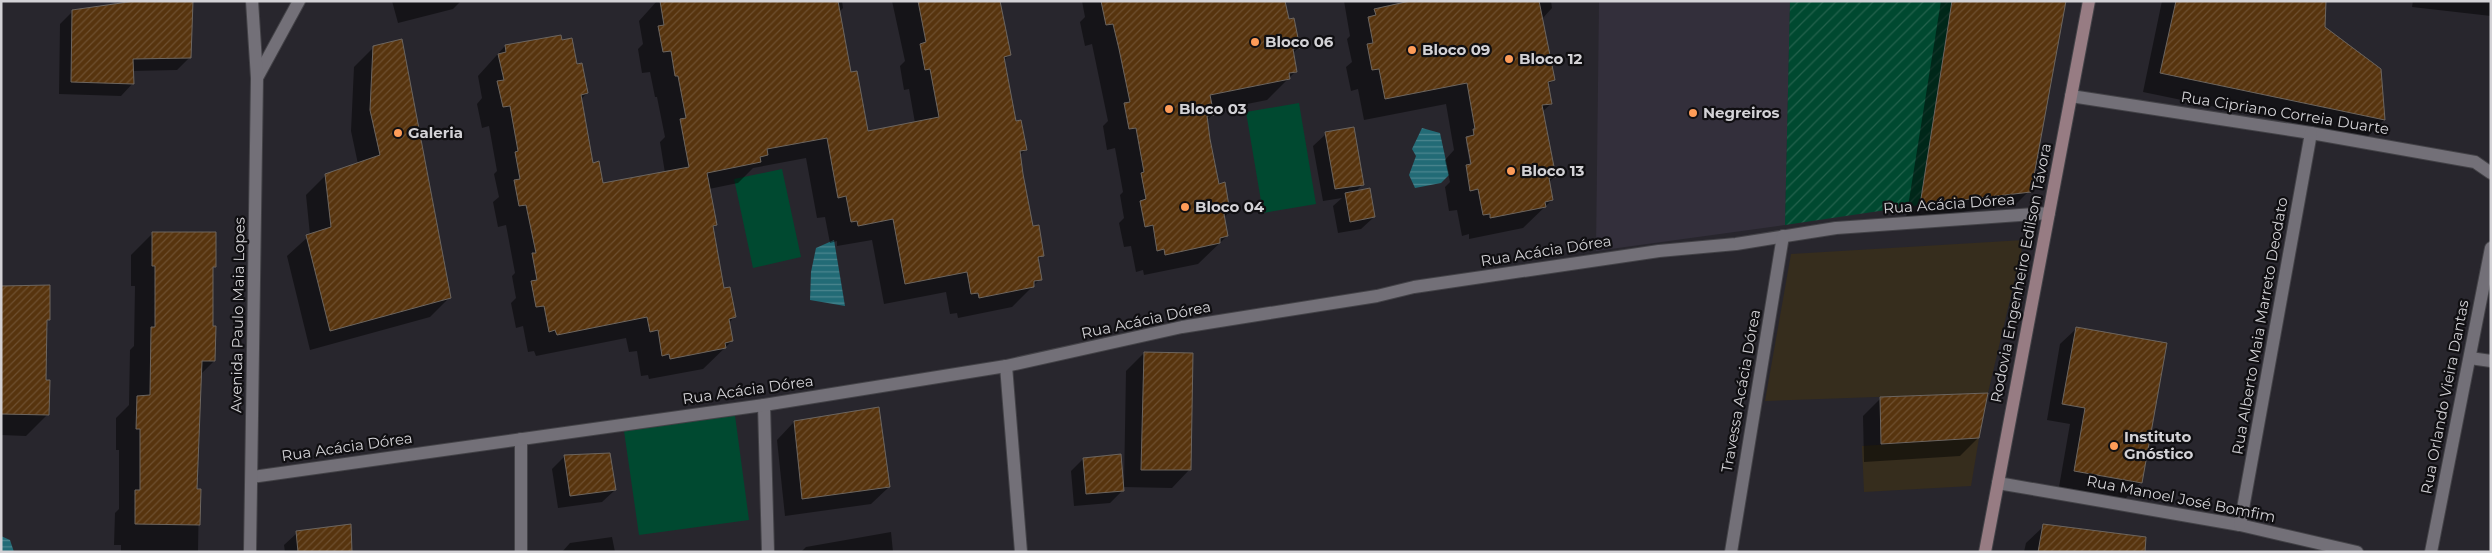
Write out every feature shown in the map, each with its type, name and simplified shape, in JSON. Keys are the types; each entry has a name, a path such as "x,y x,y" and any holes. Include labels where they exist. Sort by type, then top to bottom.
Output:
{"main road":[{"name":"Rodovia Engenheiro Edilson Távora","path":"1985,552 2089,1"}],"street":[{"name":"Avenida Paulo Maia Lopes","path":"250,552 257,78 252,1"},
{"name":"Avenida Paulo Maia Lopes","path":"257,78 299,1"},
{"name":"Rua Cipriano Correia Duarte","path":"2071,96 2311,133 2476,162 2491,173"},
{"name":"Rua Alberto Maia Marreto Deodato","path":"2240,525 2311,133"},
{"name":"Rua Acácia Dórea","path":"252,477 764,405 1006,366 1182,328 1377,296 1414,287 1659,251 1736,244 1836,228 2049,213"},
{"name":"Travessa Acácia Dórea","path":"1731,552 1783,236"},
{"name":"Rua Orlando Vieira Dantas","path":"2431,552 2491,248"},
{"path":"2470,358 2491,361"},
{"path":"1006,366 1021,552"},
{"path":"764,405 768,552"},
{"path":"521,439 521,552"},
{"name":"Rua Manoel José Bomfim","path":"1998,482 2240,525 2357,552"}],"shaded area":[{"name":"Negreiros","path":"1599,1 1790,1 1785,225 1596,251"},
{"path":"2024,240 1988,393 1765,401 1791,254"},
{"path":"1979,438 1971,486 1864,492 1862,446"}],"green space":[{"path":"1790,1 1952,1 1920,205 1785,225"},
{"path":"1299,103 1316,204 1263,213 1246,112"},
{"path":"782,169 801,257 753,268 734,179"},
{"path":"734,408 749,520 639,535 623,424"}],"water":[{"path":"1422,128 1440,133 1449,175 1441,183 1415,188 1409,175 1416,156 1412,149"},
{"path":"834,240 845,306 810,300 811,272 816,248"},
{"path":"1,536 10,540 14,552 1,552"}],"building":[{"path":"135,1 193,1 191,58 133,59 134,84 71,82 72,10"},
{"path":"660,1 838,1 851,72 857,71 868,131 939,117 930,69 925,70 920,44 926,42 918,1 1000,1 1011,55 1004,57 1016,121 1021,120 1027,150 1020,151 1023,174 1033,226 1039,225 1044,256 1038,257 1042,280 1034,281 1034,287 979,298 978,293 971,294 967,272 905,284 893,219 858,226 857,221 851,222 846,196 838,198 827,138 767,149 768,155 760,157 761,162 707,173 717,225 713,226 724,288 730,287 736,317 729,319 733,341 725,343 726,348 670,359 669,354 662,356 658,330 650,332 647,317 557,335 555,330 549,332 544,306 536,307 531,281 537,280 532,253 536,253 526,205 519,206 514,180 520,179 515,152 518,151 510,106 503,107 497,81 504,80 498,54 506,52 505,45 561,35 562,40 572,38 577,64 582,63 588,93 581,95 593,163 599,161 603,183 689,167 680,119 686,118 678,76 675,76 671,51 663,52 658,26 664,25"},
{"path":"1101,1 1285,1 1289,19 1294,18 1300,48 1293,49 1297,72 1289,73 1290,79 1210,95 1214,115 1207,116 1210,139 1219,184 1225,182 1230,212 1224,214 1228,236 1220,238 1220,243 1165,255 1164,249 1157,251 1153,225 1145,227 1140,201 1146,199 1141,173 1144,172 1136,128 1129,129 1124,103 1130,102 1119,49 1113,24 1106,25"},
{"path":"1410,1 1539,1 1555,80 1548,82 1552,104 1542,105 1556,177 1549,178 1553,200 1545,202 1546,207 1490,218 1490,214 1483,215 1478,189 1470,191 1466,165 1471,164 1466,137 1474,135 1473,129 1475,129 1467,83 1385,99 1379,69 1372,70 1367,44 1373,43 1368,17 1376,15 1374,9"},
{"path":"1952,1 2066,1 2031,192 1920,205"},
{"path":"2176,1 2326,1 2325,27 2381,69 2385,120 2160,73"},
{"path":"402,39 451,298 330,331 306,235 331,227 325,174 380,155 370,110 373,46"},
{"path":"1354,127 1364,185 1335,189 1325,132"},
{"path":"1370,188 1375,217 1350,222 1345,193"},
{"path":"152,232 216,232 216,267 213,267 213,326 216,326 215,361 202,361 197,489 201,489 200,525 135,524 135,490 140,490 140,429 136,429 137,396 150,395 151,327 155,327 155,266 152,266"},
{"path":"50,285 50,320 47,320 46,380 50,380 49,415 1,414 1,286"},
{"path":"2076,327 2167,343 2142,483 2074,471 2085,408 2062,404"},
{"path":"1144,352 1193,353 1191,470 1141,470"},
{"path":"1988,393 1979,438 1881,444 1880,397"},
{"path":"879,407 890,487 802,499 794,421"},
{"path":"610,453 616,490 570,496 564,455"},
{"path":"1121,454 1124,491 1086,494 1083,458"},
{"path":"351,524 352,552 298,552 296,531"},
{"path":"2043,524 2146,537 2145,552 2038,552"}],"place":[{"name":"Bloco 06","path":"1255,42"},
{"name":"Bloco 09","path":"1412,50"},
{"name":"Bloco 12","path":"1509,59"},
{"name":"Bloco 03","path":"1169,109"},
{"name":"Negreiros","path":"1693,113"},
{"name":"Galeria","path":"398,133"},
{"name":"Bloco 13","path":"1511,171"},
{"name":"Bloco 04","path":"1185,207"},
{"name":"Instituto Gnóstico","path":"2114,446"}]}
